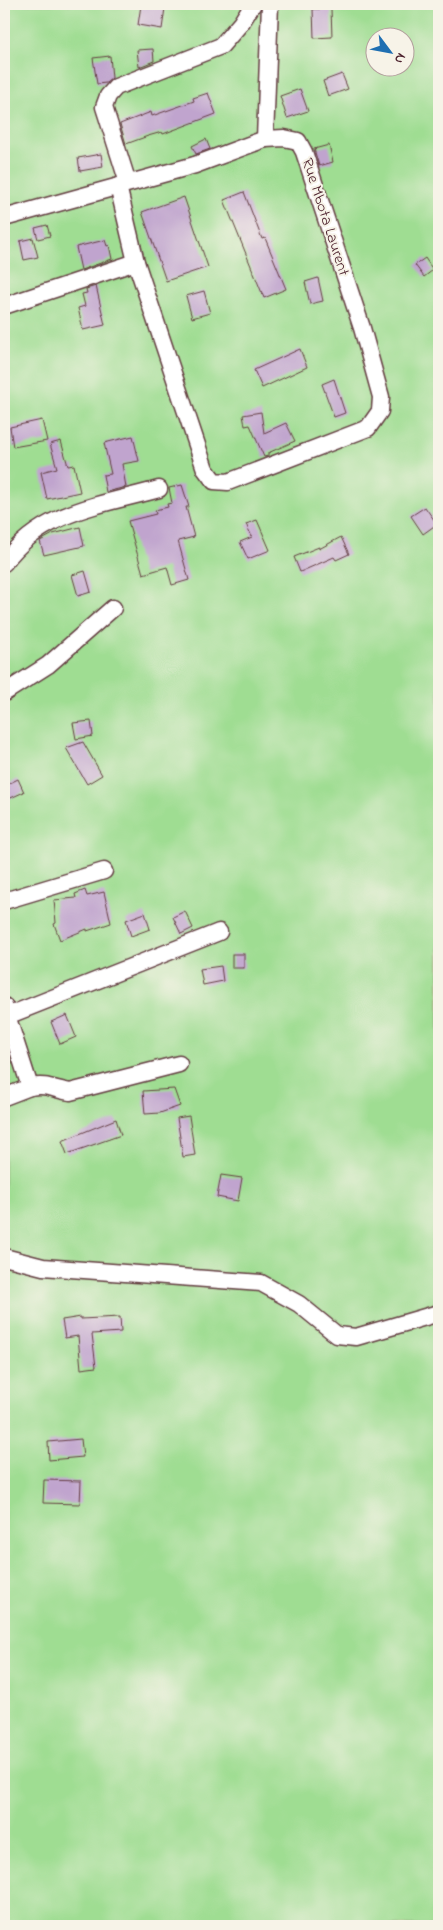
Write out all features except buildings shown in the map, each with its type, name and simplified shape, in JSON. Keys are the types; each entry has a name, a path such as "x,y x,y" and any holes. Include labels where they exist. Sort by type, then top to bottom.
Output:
{"street":[{"path":"4,306 136,262 123,185 104,107 108,96 116,87 221,46 241,23 253,4"},
{"path":"4,218 196,165 265,139 270,4"},
{"name":"Rue Mbota Laurent","path":"136,262 205,469 214,481 228,482 368,428 380,411 381,397 362,328 304,152 298,142 284,138 265,139"},
{"path":"4,562 13,550 34,531 55,520 88,508 159,488"},
{"path":"4,693 48,665 113,608"},
{"path":"4,901 104,871"},
{"path":"30,1087 5,1011 219,932"},
{"path":"4,1097 30,1087 45,1084 56,1090 70,1092 179,1064"},
{"path":"4,1257 43,1266 261,1283 299,1304 337,1334 356,1337 439,1314"}],"green space":[{"path":"4,4 439,4 439,1926 4,1926"}]}
